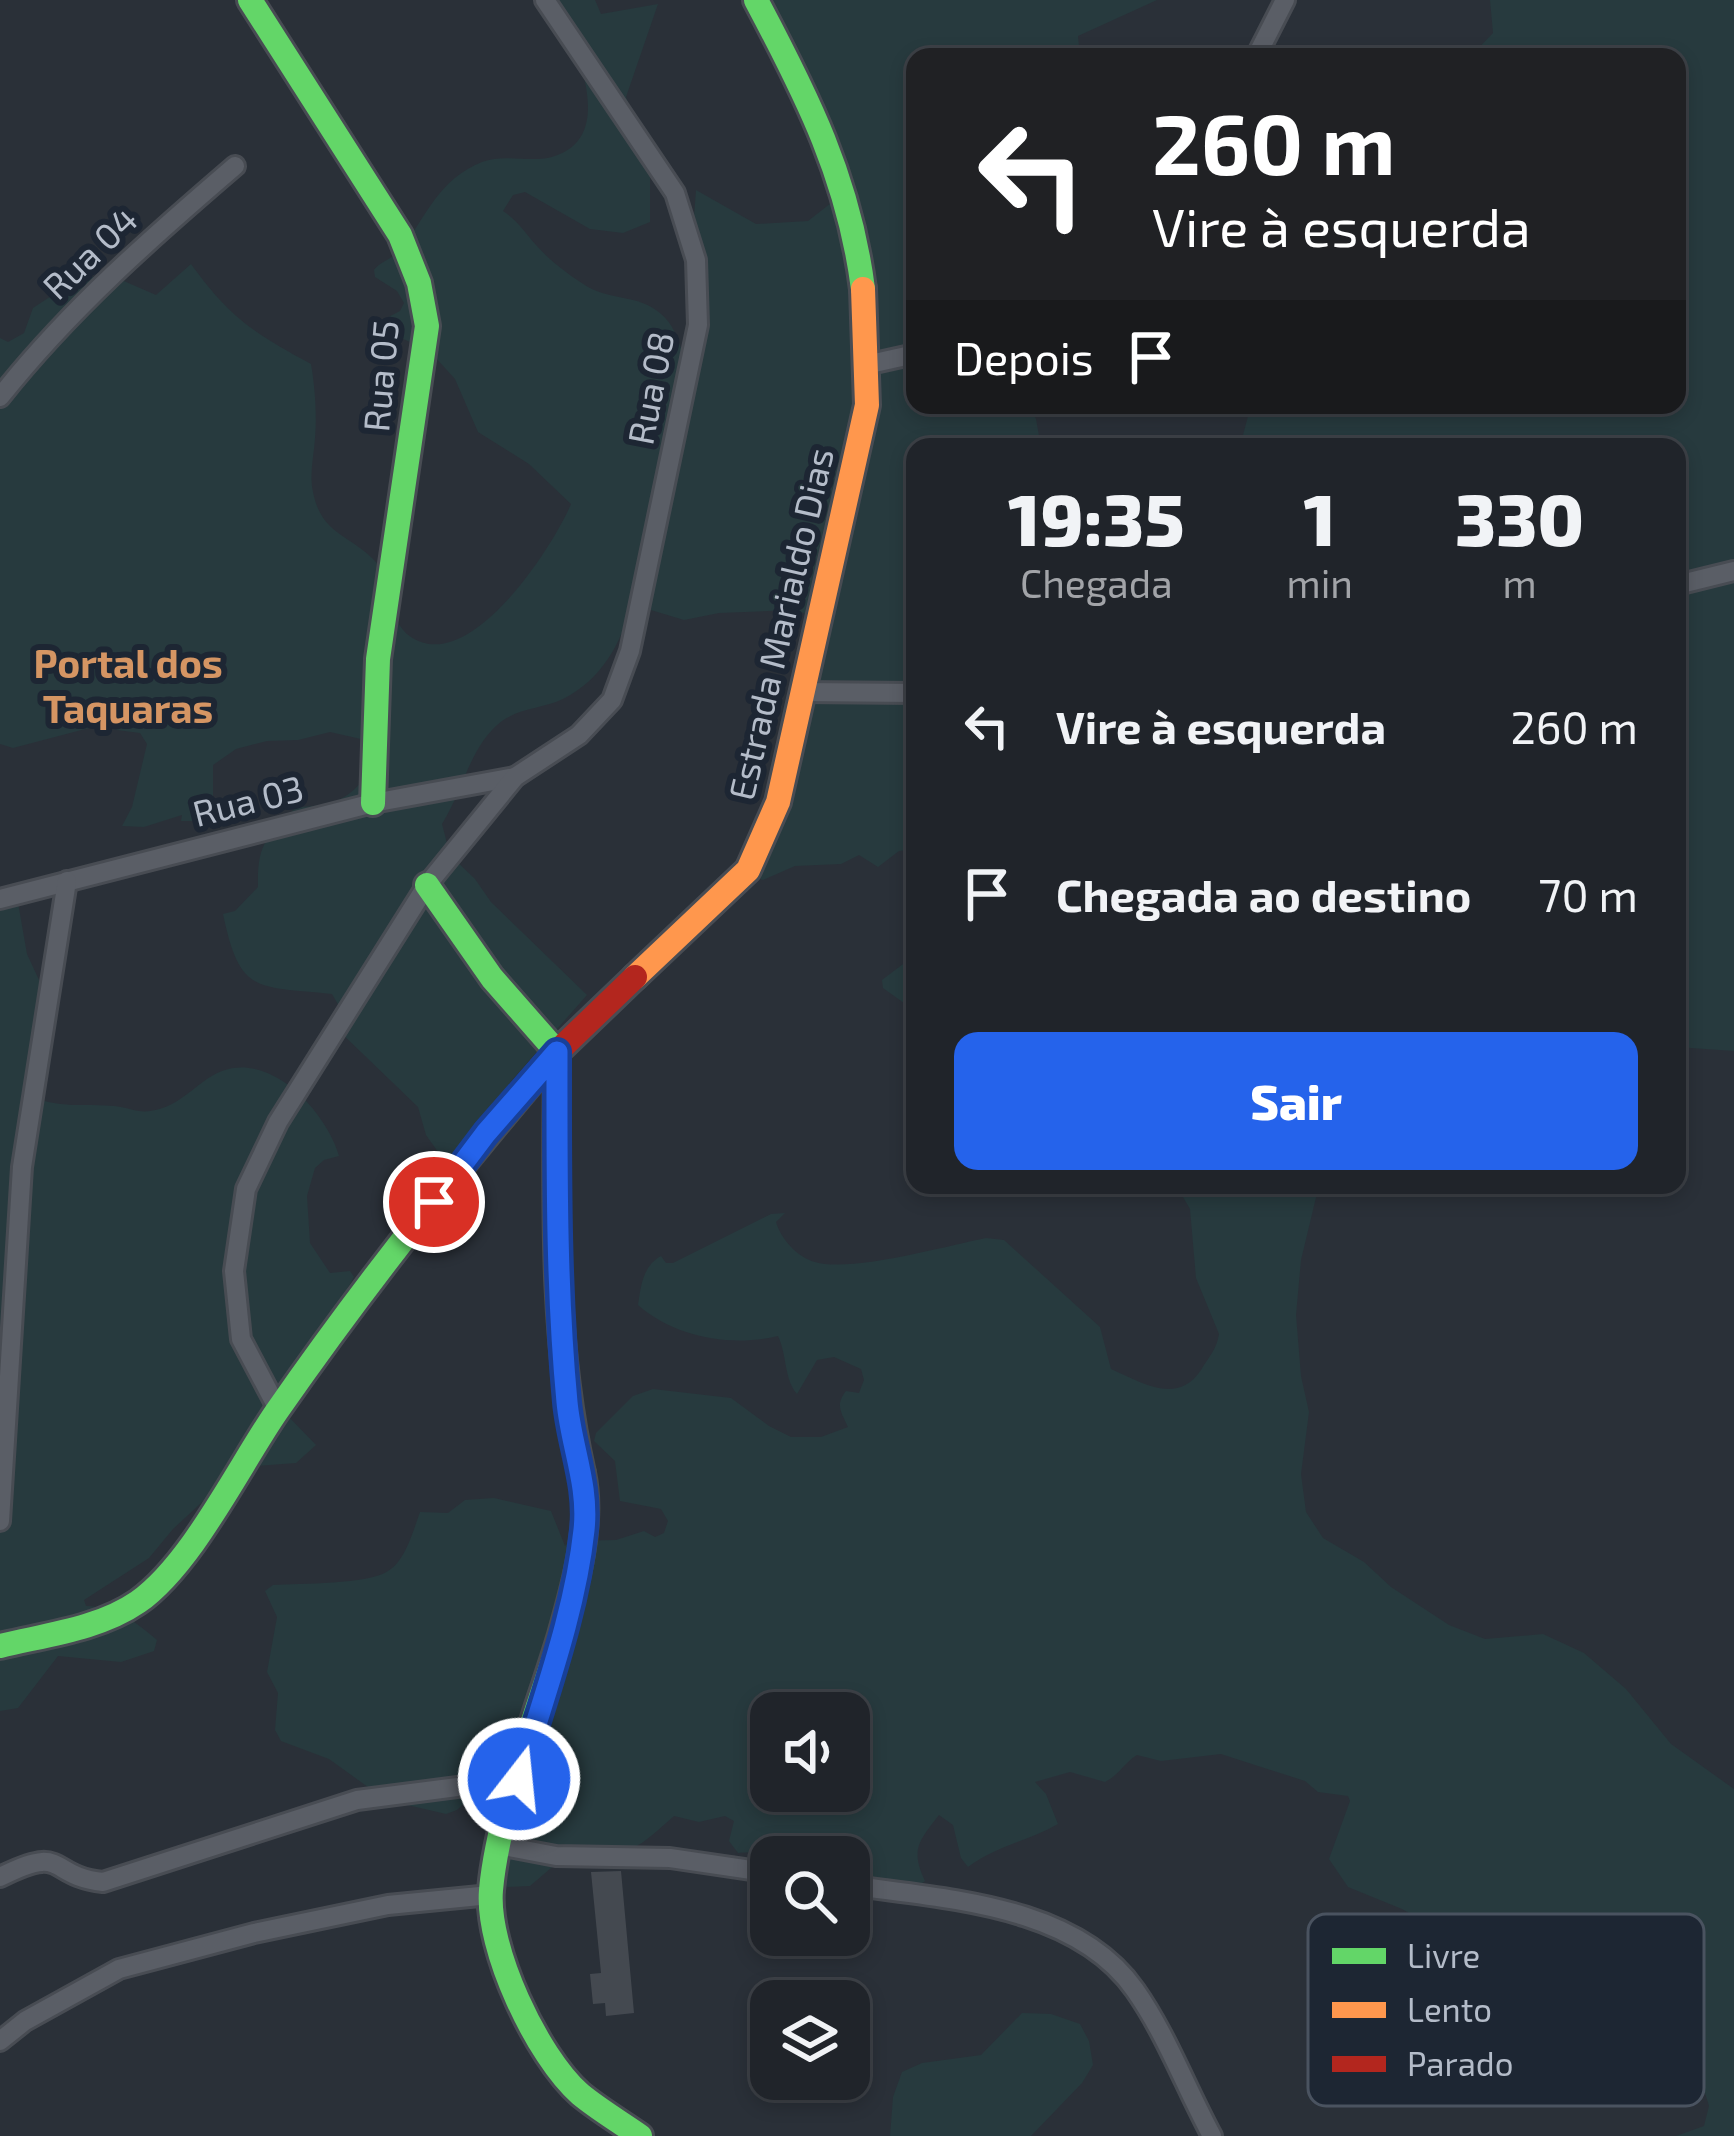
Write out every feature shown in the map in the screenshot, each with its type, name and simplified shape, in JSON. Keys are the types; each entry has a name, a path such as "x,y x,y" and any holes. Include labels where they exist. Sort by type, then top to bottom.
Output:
{"street":[{"name":"Rua 05","path":"250,0 400,235 419,283 427,326 378,659 373,803"},
{"name":"Rua 08","path":"515,777 579,735 612,700 630,651 698,325 696,260 675,194 545,0"},
{"name":"Estrada Marialdo Dias","path":"0,1646 110,1616 142,1600 168,1572 278,1408 486,1133 557,1052 748,870 769,835 784,793 801,692 867,405 870,364 852,228 828,143 756,0"},
{"path":"1261,48 1285,0"},
{"name":"Rua 04","path":"0,397 130,256 235,166"},
{"path":"870,364 906,356"},
{"path":"1686,583 1734,571"},
{"path":"801,692 906,693"},
{"name":"Rua 03","path":"0,899 373,803 515,777"},
{"path":"278,1408 241,1339 234,1271 246,1189 278,1122 427,885 515,777"},
{"path":"0,1521 22,1167 68,881"},
{"path":"427,885 492,978 557,1052 556,1220 566,1384 585,1489 584,1526 569,1606 498,1845 490,1895 503,1964 545,2049 578,2092 640,2136"},
{"path":"0,1877 52,1859 86,1880 103,1882 357,1800 519,1779"},
{"path":"498,1845 556,1856 670,1858 750,1870"},
{"path":"870,1889 1025,1917 1106,1957 1133,1986 1154,2020 1212,2136"},
{"path":"0,2041 25,2020 119,1969 254,1933 388,1905 490,1895"}],"green space":[{"path":"559,0 595,0 601,14 658,4 626,97 650,158 650,222 623,233 590,229 525,192 513,195 503,211 581,283 660,313 672,327 683,354 692,316 686,278 696,190 756,224 808,221 840,196 759,0 1157,0 1078,36 1079,48 906,48 906,414 1033,414 1039,438 906,438 906,850 878,867 859,855 841,864 795,866 763,880 757,878 808,620 794,610 719,613 684,620 631,604 616,646 588,682 563,699 509,717 491,731 474,755 442,824 450,855 587,995 512,1080 448,1166 426,1135 418,1107 335,1027 339,1006 332,994 285,990 255,981 237,960 223,914 235,911 258,887 259,860 266,842 296,807 339,800 363,780 370,770 361,739 330,732 236,749 213,765 213,797 198,821 181,821 182,815 144,827 122,826 132,807 147,744 140,733 93,727 13,748 0,744 0,338 8,342 24,333 33,308 77,279 110,275 156,295 191,264 244,323 311,364 316,420 312,485 322,516 379,567 397,620 411,637 434,644 458,639 506,602 546,549 571,504 529,464 478,432 455,379 435,357 415,352 412,343 373,325 400,311 404,303 397,291 375,277 374,270 399,251 444,188 467,169 491,159 547,158 574,145 585,128 588,108 580,62"},
{"path":"1490,0 1734,0 1734,1051 1686,1048 1686,438 1240,438 1249,414 1686,414 1686,48 1479,48 1493,33"},
{"path":"17,897 27,954 45,1009 32,1097 146,1111 171,1104 222,1071 241,1067 278,1078 310,1105 333,1139 339,1156 315,1168 307,1196 310,1243 330,1273 350,1271 354,1277 286,1414 316,1445 296,1463 256,1466 228,1478 149,1558 84,1600 86,1606 116,1612 140,1626 157,1640 154,1651 121,1662 58,1656 18,1708 0,1711 0,905"},
{"path":"906,962 904,1003 883,988 882,980"},
{"path":"1181,1194 1317,1194 1301,1260 1296,1315 1309,1412 1301,1474 1306,1512 1323,1538 1449,1625 1485,1639 1543,1634 1584,1653 1626,1689 1671,1744 1734,1789 1734,2136 1676,2136 1704,2126 1709,2106 1704,2093 1704,1914 1411,1914 1348,1887 1329,1859 1348,1796 1318,1792 1305,1781 1221,1754 1161,1761 1137,1755 1105,1782 1070,1772 1035,1782 1046,1794 1058,1824 968,1867 953,1825 939,1815 919,1846 925,1881 914,1889 870,1882 870,1836 750,1836 750,1853 738,1853 729,1841 734,1821 725,1816 699,1822 674,1816 640,1844 621,1852 578,1845 530,1886 507,1887 490,1868 498,1834 530,1832 538,1815 510,1747 503,1749 474,1794 446,1814 386,1800 329,1759 281,1741 275,1730 278,1693 267,1672 277,1617 265,1591 273,1585 378,1576 400,1560 420,1512 448,1513 465,1500 494,1498 551,1511 565,1546 569,1541 616,1540 644,1531 655,1537 664,1533 668,1521 661,1509 620,1501 615,1461 594,1441 596,1433 633,1396 653,1389 731,1398 791,1437 821,1437 848,1427 841,1400 846,1391 859,1393 864,1380 861,1369 834,1357 817,1360 797,1394 778,1336 705,1337 669,1325 638,1305 647,1271 661,1256 673,1263 771,1214 785,1213 776,1222 791,1246 808,1260 831,1264 874,1261 986,1238 1004,1240 1100,1327 1111,1369 1146,1385 1170,1389 1191,1381 1212,1353 1219,1334 1196,1278 1190,1209"},
{"path":"1022,2013 1051,2014 1080,2024 1093,2065 1031,2136 890,2136 893,2097 902,2072 922,2063 981,2055"}],"building":[{"path":"621,1871 634,2013 606,2016 605,2003 593,2004 590,1974 601,1973 591,1872"}],"traffic: fast":[{"path":"250,0 400,235 419,283 427,326 378,659 373,803"},
{"path":"756,0 823,139 848,211 863,289"},
{"path":"0,1646 106,1619 158,1585 196,1539 277,1411 344,1318 557,1052 492,978 427,885"},
{"path":"582,1473 584,1534 577,1576 502,1828 491,1890 492,1914 517,2000 547,2054 580,2094 640,2136"}],"traffic: slow":[{"path":"635,977 748,870 778,802 867,405 863,289"}],"traffic: jam":[{"path":"582,1473 560,1317 557,1052 635,977"}],"district":[{"name":"Portal dos Taquaras","path":"128,686"}],"route":[{"path":"434,1202 557,1052 556,1220 567,1407 585,1489 584,1526 569,1606 519,1779"}]}
